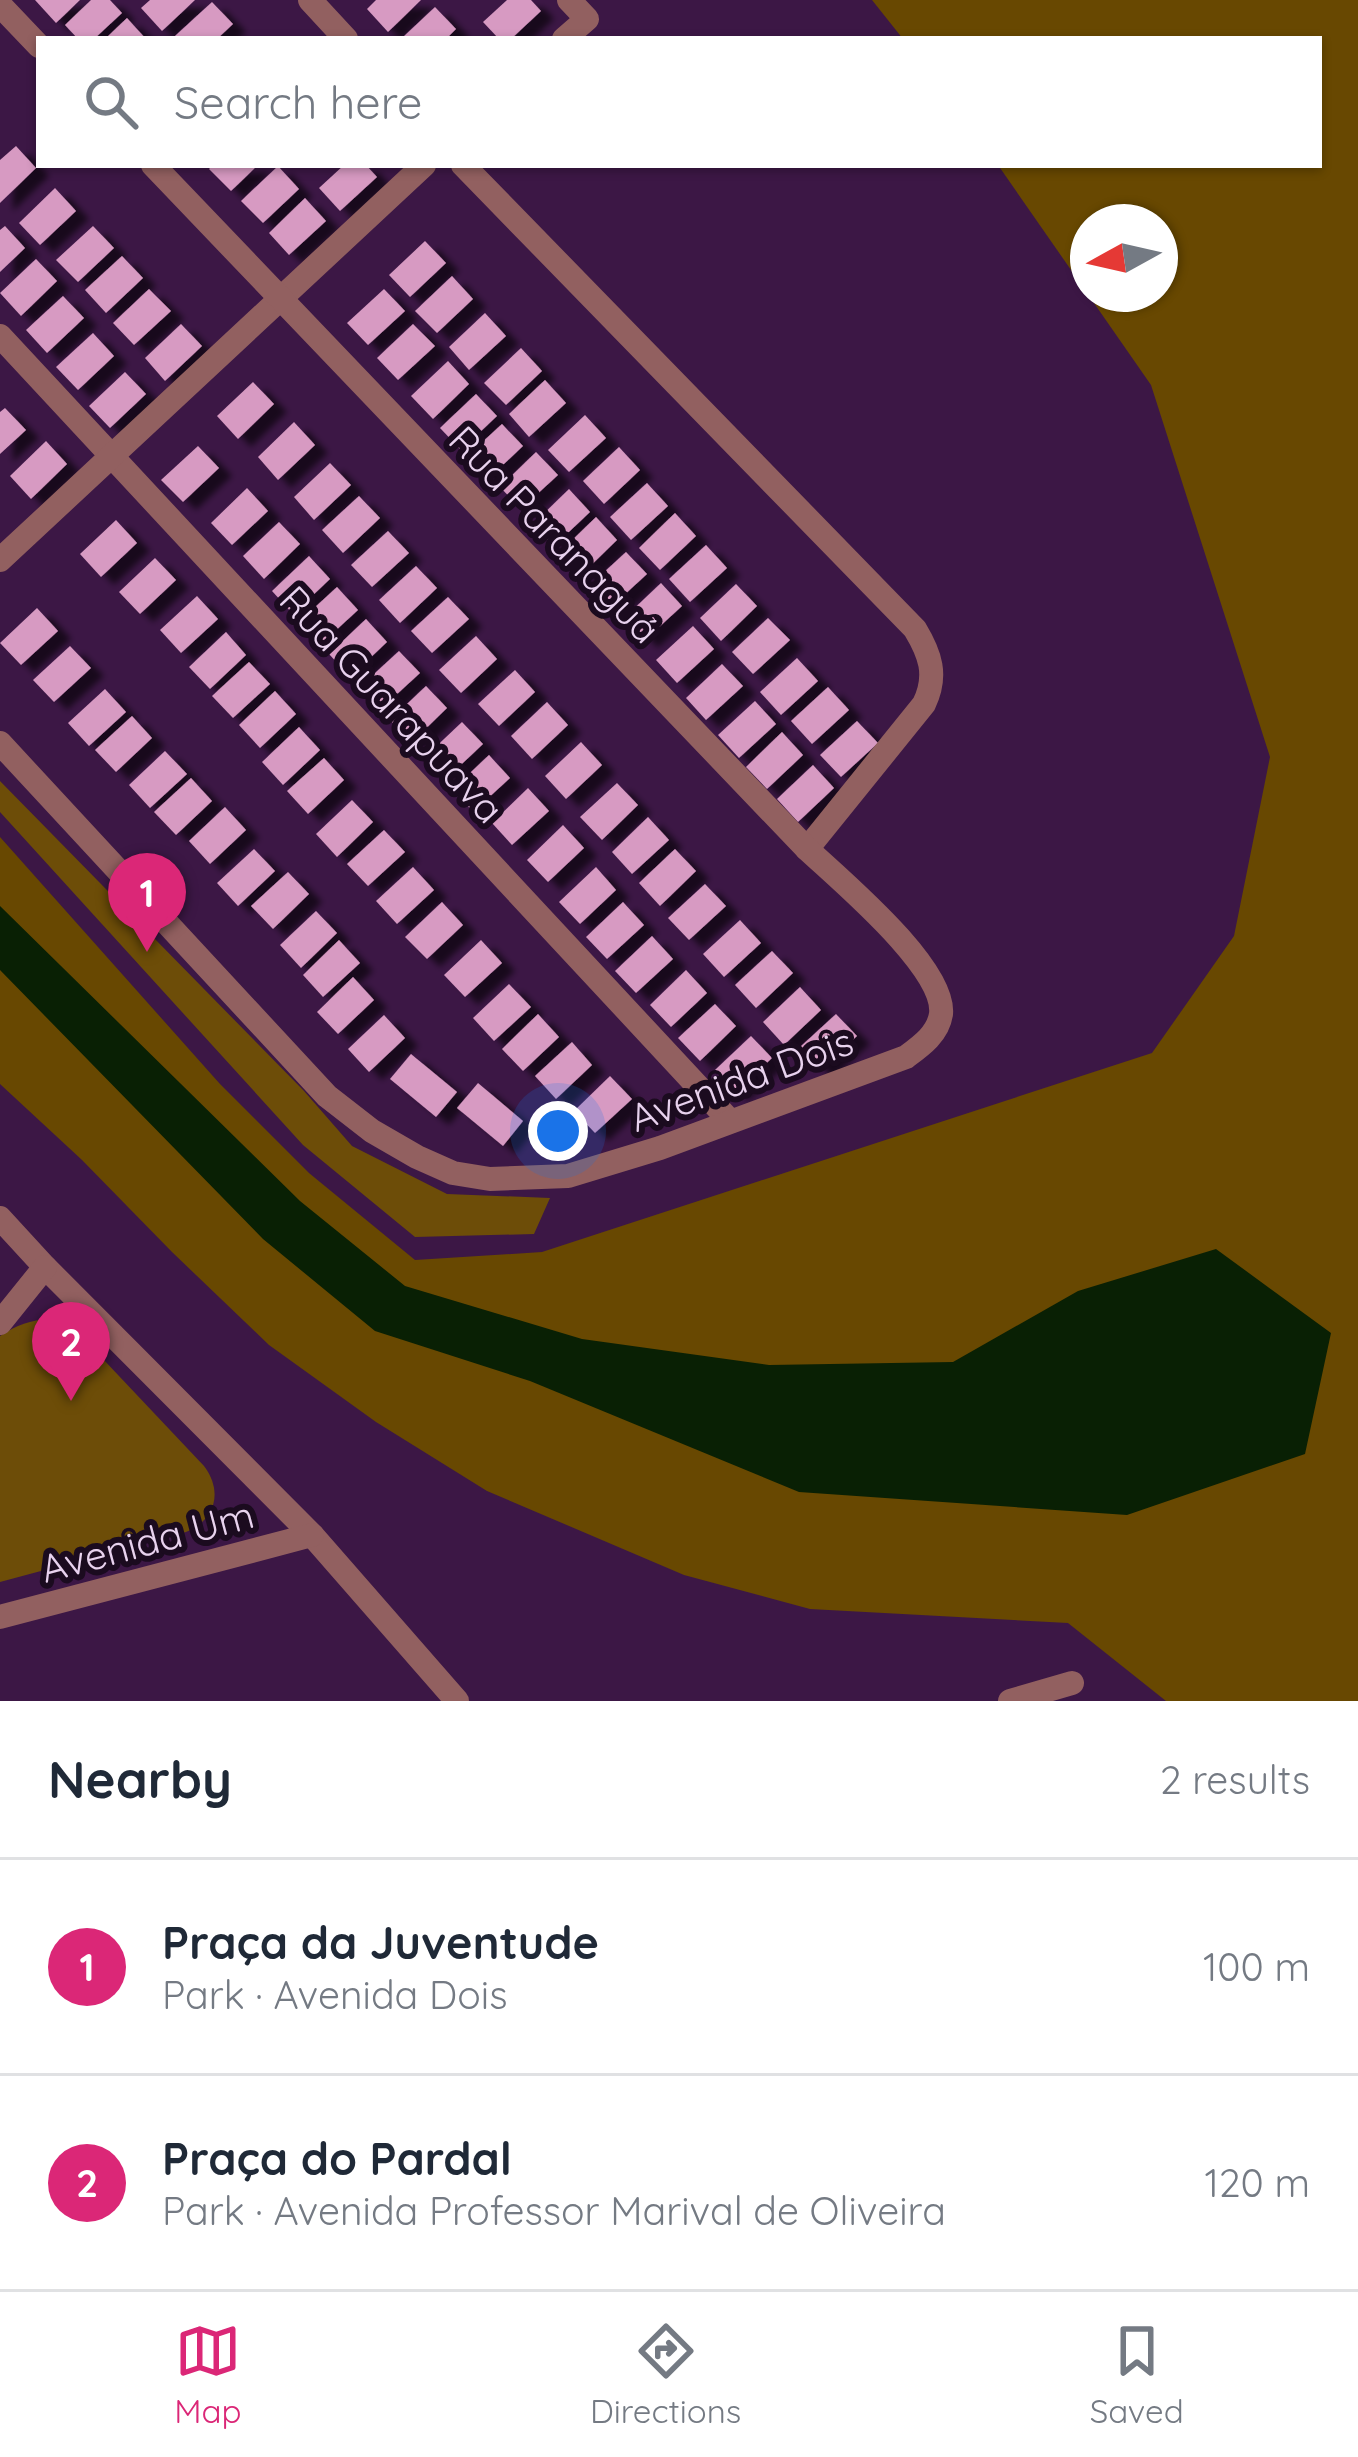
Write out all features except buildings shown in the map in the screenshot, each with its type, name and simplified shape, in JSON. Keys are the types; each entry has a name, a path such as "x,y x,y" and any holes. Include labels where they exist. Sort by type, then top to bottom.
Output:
{"street":[{"path":"310,0 343,36"},
{"path":"567,36 587,19 569,0"},
{"path":"0,5 36,43"},
{"name":"Rua Paranaguá","path":"156,168 807,849 910,948"},
{"path":"0,560 421,168"},
{"path":"466,168 915,628 926,647 932,680 924,704 807,849"},
{"name":"Rua Guarapuava","path":"0,336 730,1121"},
{"name":"Avenida Dois","path":"0,742 327,1096 372,1131 453,1173 490,1179 568,1176 660,1148 907,1057 930,1039 941,1013 932,979 910,948"},
{"path":"0,1218 312,1535 458,1701"},
{"path":"0,1323 45,1268"},
{"name":"Avenida Um","path":"0,1617 312,1535"},
{"path":"1010,1701 1072,1683"}],"shaded area":[{"path":"872,0 1358,0 1358,1701 1166,1701 1068,1623 810,1609 684,1575 487,1491 376,1422 269,1345 0,1084 0,837 220,1084 309,1173 415,1260 542,1252 1152,1053 1234,936 1270,757 1151,385 1100,312 1178,312 1178,204 1070,204 1070,269 1000,168 1322,168 1322,36 901,36"},
{"path":"0,781 304,1091 352,1146 447,1194 550,1198 534,1234 415,1237 303,1145 0,812"},
{"path":"0,906 300,1201 405,1286 582,1339 769,1365 953,1362 1078,1291 1216,1249 1331,1333 1305,1454 1127,1515 799,1492 530,1381 375,1331 263,1239 0,970"},
{"path":"50,1319 68,1322 204,1466 215,1495 204,1520 186,1532 0,1582 0,1336 24,1324"}],"place":[{"name":"Praça da Juventude","path":"147,952"},
{"name":"Praça do Pardal","path":"71,1401"}]}
